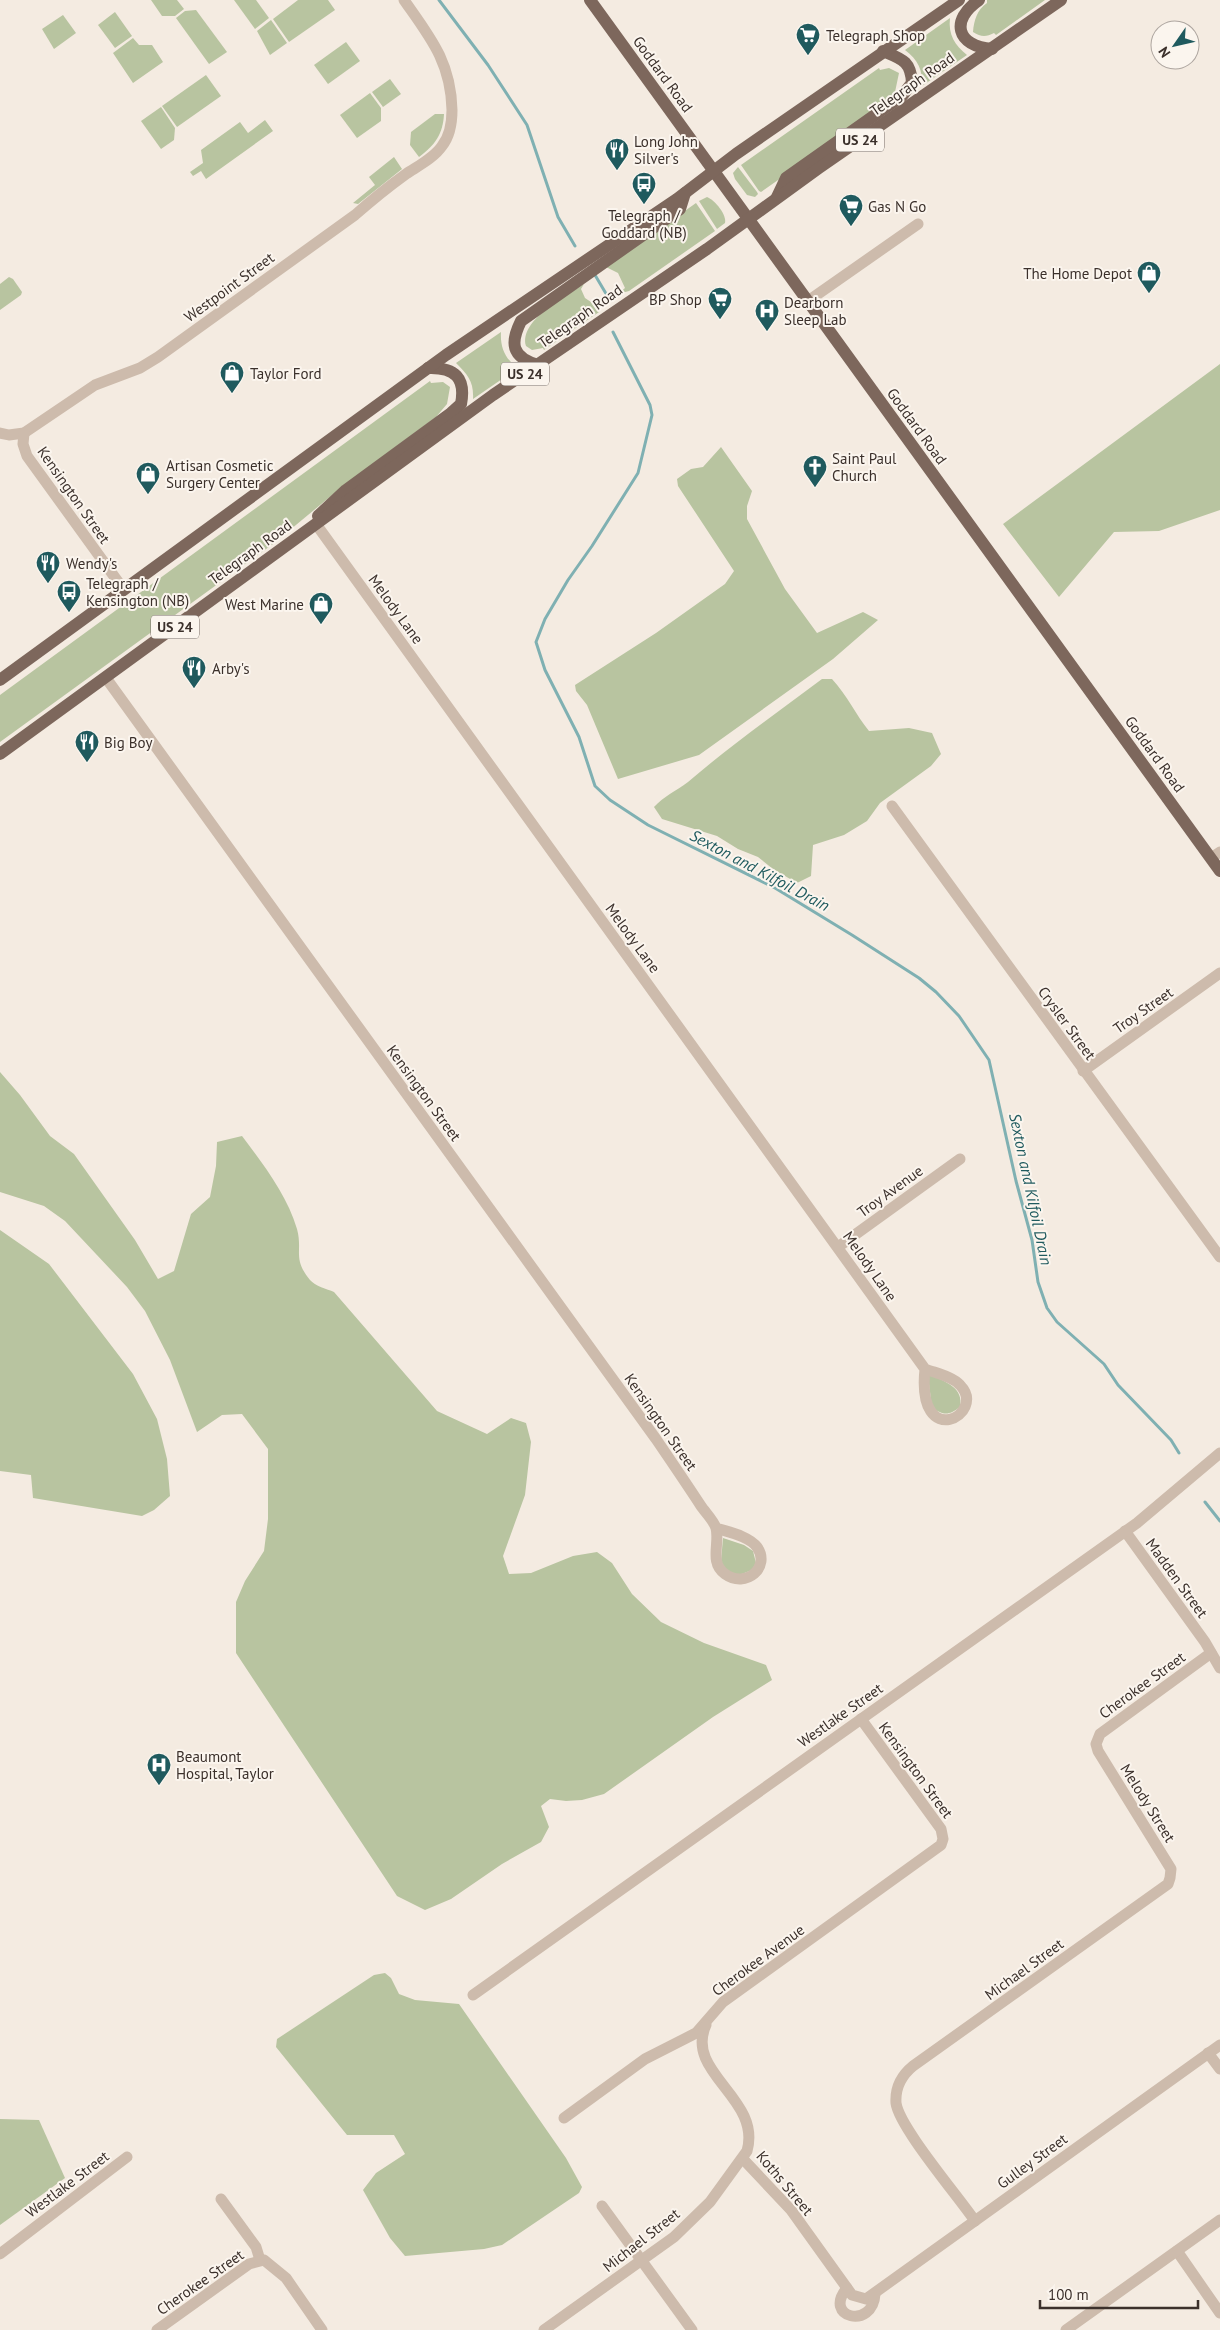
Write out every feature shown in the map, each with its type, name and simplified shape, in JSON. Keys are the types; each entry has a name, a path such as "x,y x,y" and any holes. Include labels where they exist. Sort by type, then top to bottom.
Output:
{"main road":[{"name":"Goddard Road","path":"590,0 808,302 1216,855 1220,870"},
{"path":"0,680 428,368 685,193 883,51 959,0"},
{"path":"979,0 964,12 960,20 961,29 971,43 992,49"},
{"name":"Telegraph Road","path":"0,754 538,365 1062,0"},
{"path":"776,199 786,178 902,96 912,83 909,66 904,60 883,51"},
{"path":"538,365 523,359 513,346 513,337 521,321 680,209 685,193"},
{"path":"292,542 346,490 439,422 460,404 462,384 458,377 444,368 428,368"}],"street":[{"name":"Westpoint Street","path":"24,433 95,385 140,368 158,357 355,215 381,192 441,148 449,134 451,125 452,101 448,76 443,59 433,41 404,0"},
{"path":"808,302 918,224"},
{"name":"Kensington Street","path":"0,433 9,435 24,433 23,444 27,456 124,590"},
{"name":"Melody Lane","path":"316,524 924,1369"},
{"name":"Kensington Street","path":"106,678 651,1432 716,1528"},
{"name":"Crysler Street","path":"892,806 1220,1257"},
{"name":"Troy Street","path":"1083,1071 1220,973"},
{"name":"Troy Avenue","path":"838,1247 960,1160"},
{"path":"924,1369 959,1384 967,1394 967,1403 962,1413 950,1420 942,1421 935,1418 924,1401 922,1390 924,1369"},
{"name":"Westlake Street","path":"473,1995 1125,1531 1220,1453"},
{"path":"716,1528 739,1536 757,1547 761,1558 758,1568 752,1576 745,1580 738,1580 723,1573 716,1557 716,1528"},
{"name":"Madden Street","path":"1125,1531 1220,1668"},
{"name":"Cherokee Street","path":"1096,1744 1100,1734 1211,1653"},
{"name":"Kensington Street","path":"861,1719 940,1829 943,1839"},
{"name":"Melody Street","path":"1096,1744 1098,1751 1171,1869 1170,1878"},
{"name":"Cherokee Avenue","path":"564,2118 645,2059 696,2032 723,2002 938,1849 943,1839"},
{"name":"Michael Street","path":"975,2221 904,2123 896,2102 898,2087 905,2073 1168,1884 1170,1878"},
{"name":"Koths Street","path":"707,2021 701,2040 705,2057 744,2114 749,2125 750,2142 743,2159 791,2210 852,2295 862,2300"},
{"name":"Gulley Street","path":"862,2300 875,2294 1220,2045"},
{"path":"1208,2053 1220,2069"},
{"name":"Westlake Street","path":"0,2254 128,2157"},
{"name":"Michael Street","path":"544,2330 674,2237 697,2216 723,2187 743,2159"},
{"path":"222,2199 256,2247 260,2260 270,2263 286,2278 322,2330"},
{"path":"602,2206 692,2330"},
{"path":"1066,2330 1220,2220"},
{"path":"1177,2251 1220,2313"},
{"name":"Cherokee Street","path":"157,2330 249,2264 260,2260"},
{"path":"847,2288 840,2296 840,2311 852,2324 860,2323 869,2318 874,2309 875,2294"}],"green space":[{"path":"151,0 177,0 184,9 175,16 162,16"},
{"path":"234,0 256,0 269,18 255,29"},
{"path":"298,0 328,0 335,10 289,42 273,19"},
{"path":"987,0 1045,0 996,35 994,33 981,36 973,32 973,28 975,19 987,3"},
{"path":"196,10 227,52 209,64 176,18 185,11"},
{"path":"115,12 132,36 115,48 98,25"},
{"path":"63,15 76,33 54,49 42,29"},
{"path":"950,18 951,35 967,55 922,86 922,75 919,66 905,50"},
{"path":"271,20 287,43 270,55 257,31"},
{"path":"133,38 139,45 152,45 163,62 133,83 113,53"},
{"path":"346,42 360,61 328,84 314,65"},
{"path":"879,68 880,70 889,68 899,73 895,92 884,106 761,192 759,191 741,165"},
{"path":"206,75 221,96 177,127 162,106"},
{"path":"390,79 401,94 383,107 372,92"},
{"path":"370,93 381,108 381,121 357,138 340,115"},
{"path":"161,107 175,128 174,140 161,149 141,121"},
{"path":"435,114 444,114 440,133 430,148 419,157 410,145 411,132"},
{"path":"265,120 273,131 206,179 201,171 193,176 190,172 203,163 201,150 240,122 248,133"},
{"path":"394,157 402,169 358,204 353,203 375,185 369,177"},
{"path":"738,167 757,192 758,194 755,197 747,195 735,179 733,173"},
{"path":"707,197 717,204 724,216 725,223 717,229 699,201"},
{"path":"696,203 715,231 629,291 618,294 625,288 618,273 606,267"},
{"path":"9,277 13,279 22,292 21,295 0,310 0,284"},
{"path":"584,284 581,289 585,298 600,308 599,312 544,350 543,348 532,350 526,346 526,336 529,327 536,318 555,302"},
{"path":"501,332 501,343 504,352 518,368 473,399 469,379 456,363"},
{"path":"1220,364 1220,510 1159,531 1114,532 1059,597 1003,524"},
{"path":"430,381 431,383 443,382 450,387 447,404 436,417 343,486 273,544 0,742 0,695"},
{"path":"721,447 752,491 747,506 747,519 785,589 817,633 863,612 878,620 833,659 699,755 618,779 587,705 576,691 575,685 656,633 725,584 734,571 678,486 677,479 691,469 703,467"},
{"path":"822,679 832,679 869,731 909,728 932,733 941,754 931,766 880,803 867,821 844,835 813,845 811,876 797,883 773,869 758,857 738,849 717,836 662,819 654,807 658,803"},
{"path":"0,1072 20,1095 50,1136 74,1154 135,1240 158,1279 174,1271 191,1214 210,1197 216,1166 217,1142 242,1136 274,1180 293,1216 299,1237 301,1266 310,1280 334,1292 437,1411 487,1434 511,1418 526,1423 531,1442 525,1495 503,1556 509,1574 531,1573 573,1556 597,1552 612,1563 632,1594 661,1622 704,1643 766,1665 772,1680 713,1717 604,1794 582,1800 550,1799 541,1806 549,1827 541,1842 502,1864 451,1899 425,1910 397,1896 236,1653 236,1602 245,1581 264,1551 268,1519 268,1449 242,1414 222,1415 197,1432 170,1360 145,1311 127,1287 65,1221 44,1206 0,1192"},
{"path":"0,1230 49,1264 133,1374 157,1419 167,1459 170,1496 154,1510 142,1516 33,1498 31,1475 0,1471"},
{"path":"931,1375 948,1383 957,1390 961,1400 960,1407 946,1414 932,1408 928,1376"},
{"path":"723,1538 744,1545 753,1551 756,1563 752,1570 737,1576 725,1570 721,1561"},
{"path":"385,1973 391,1978 399,1994 415,2000 459,2004 566,2158 582,2187 579,2193 502,2245 484,2249 405,2256 390,2238 363,2190 376,2173 405,2154 394,2135 347,2135 276,2047 277,2039 374,1975"},
{"path":"0,2119 39,2120 65,2178 0,2225"}],"waterway":[{"name":"Sexton and Kilfoil Drain","path":"439,0 488,65 527,125 558,217 575,246"},
{"name":"Sexton and Kilfoil Drain","path":"595,275 608,297"},
{"name":"Sexton and Kilfoil Drain","path":"613,332 650,405 652,415 638,473 568,580 545,619 536,642 545,670 579,737 595,786 610,800 648,825 775,888 852,935 919,978 936,992 959,1016 989,1060 1016,1181 1032,1240 1038,1282 1047,1308 1057,1322 1104,1364 1118,1385 1171,1440 1179,1453"},
{"name":"Sexton and Kilfoil Drain","path":"1205,1502 1220,1521"}],"place":[{"name":"Telegraph Shop","path":"808,56"},
{"name":"Long John Silver's","path":"617,171"},
{"name":"Telegraph / Goddard (NB)","path":"644,205"},
{"name":"Gas N Go","path":"851,227"},
{"name":"The Home Depot","path":"1149,294"},
{"name":"BP Shop","path":"720,320"},
{"name":"Dearborn Sleep Lab","path":"767,332"},
{"name":"Taylor Ford","path":"232,394"},
{"name":"Saint Paul Church","path":"815,488"},
{"name":"Artisan Cosmetic Surgery Center","path":"148,495"},
{"name":"Wendy's","path":"48,584"},
{"name":"Telegraph / Kensington (NB)","path":"69,613"},
{"name":"West Marine","path":"321,625"},
{"name":"Arby's","path":"194,689"},
{"name":"Big Boy","path":"87,763"},
{"name":"Beaumont Hospital, Taylor","path":"159,1786"}]}
